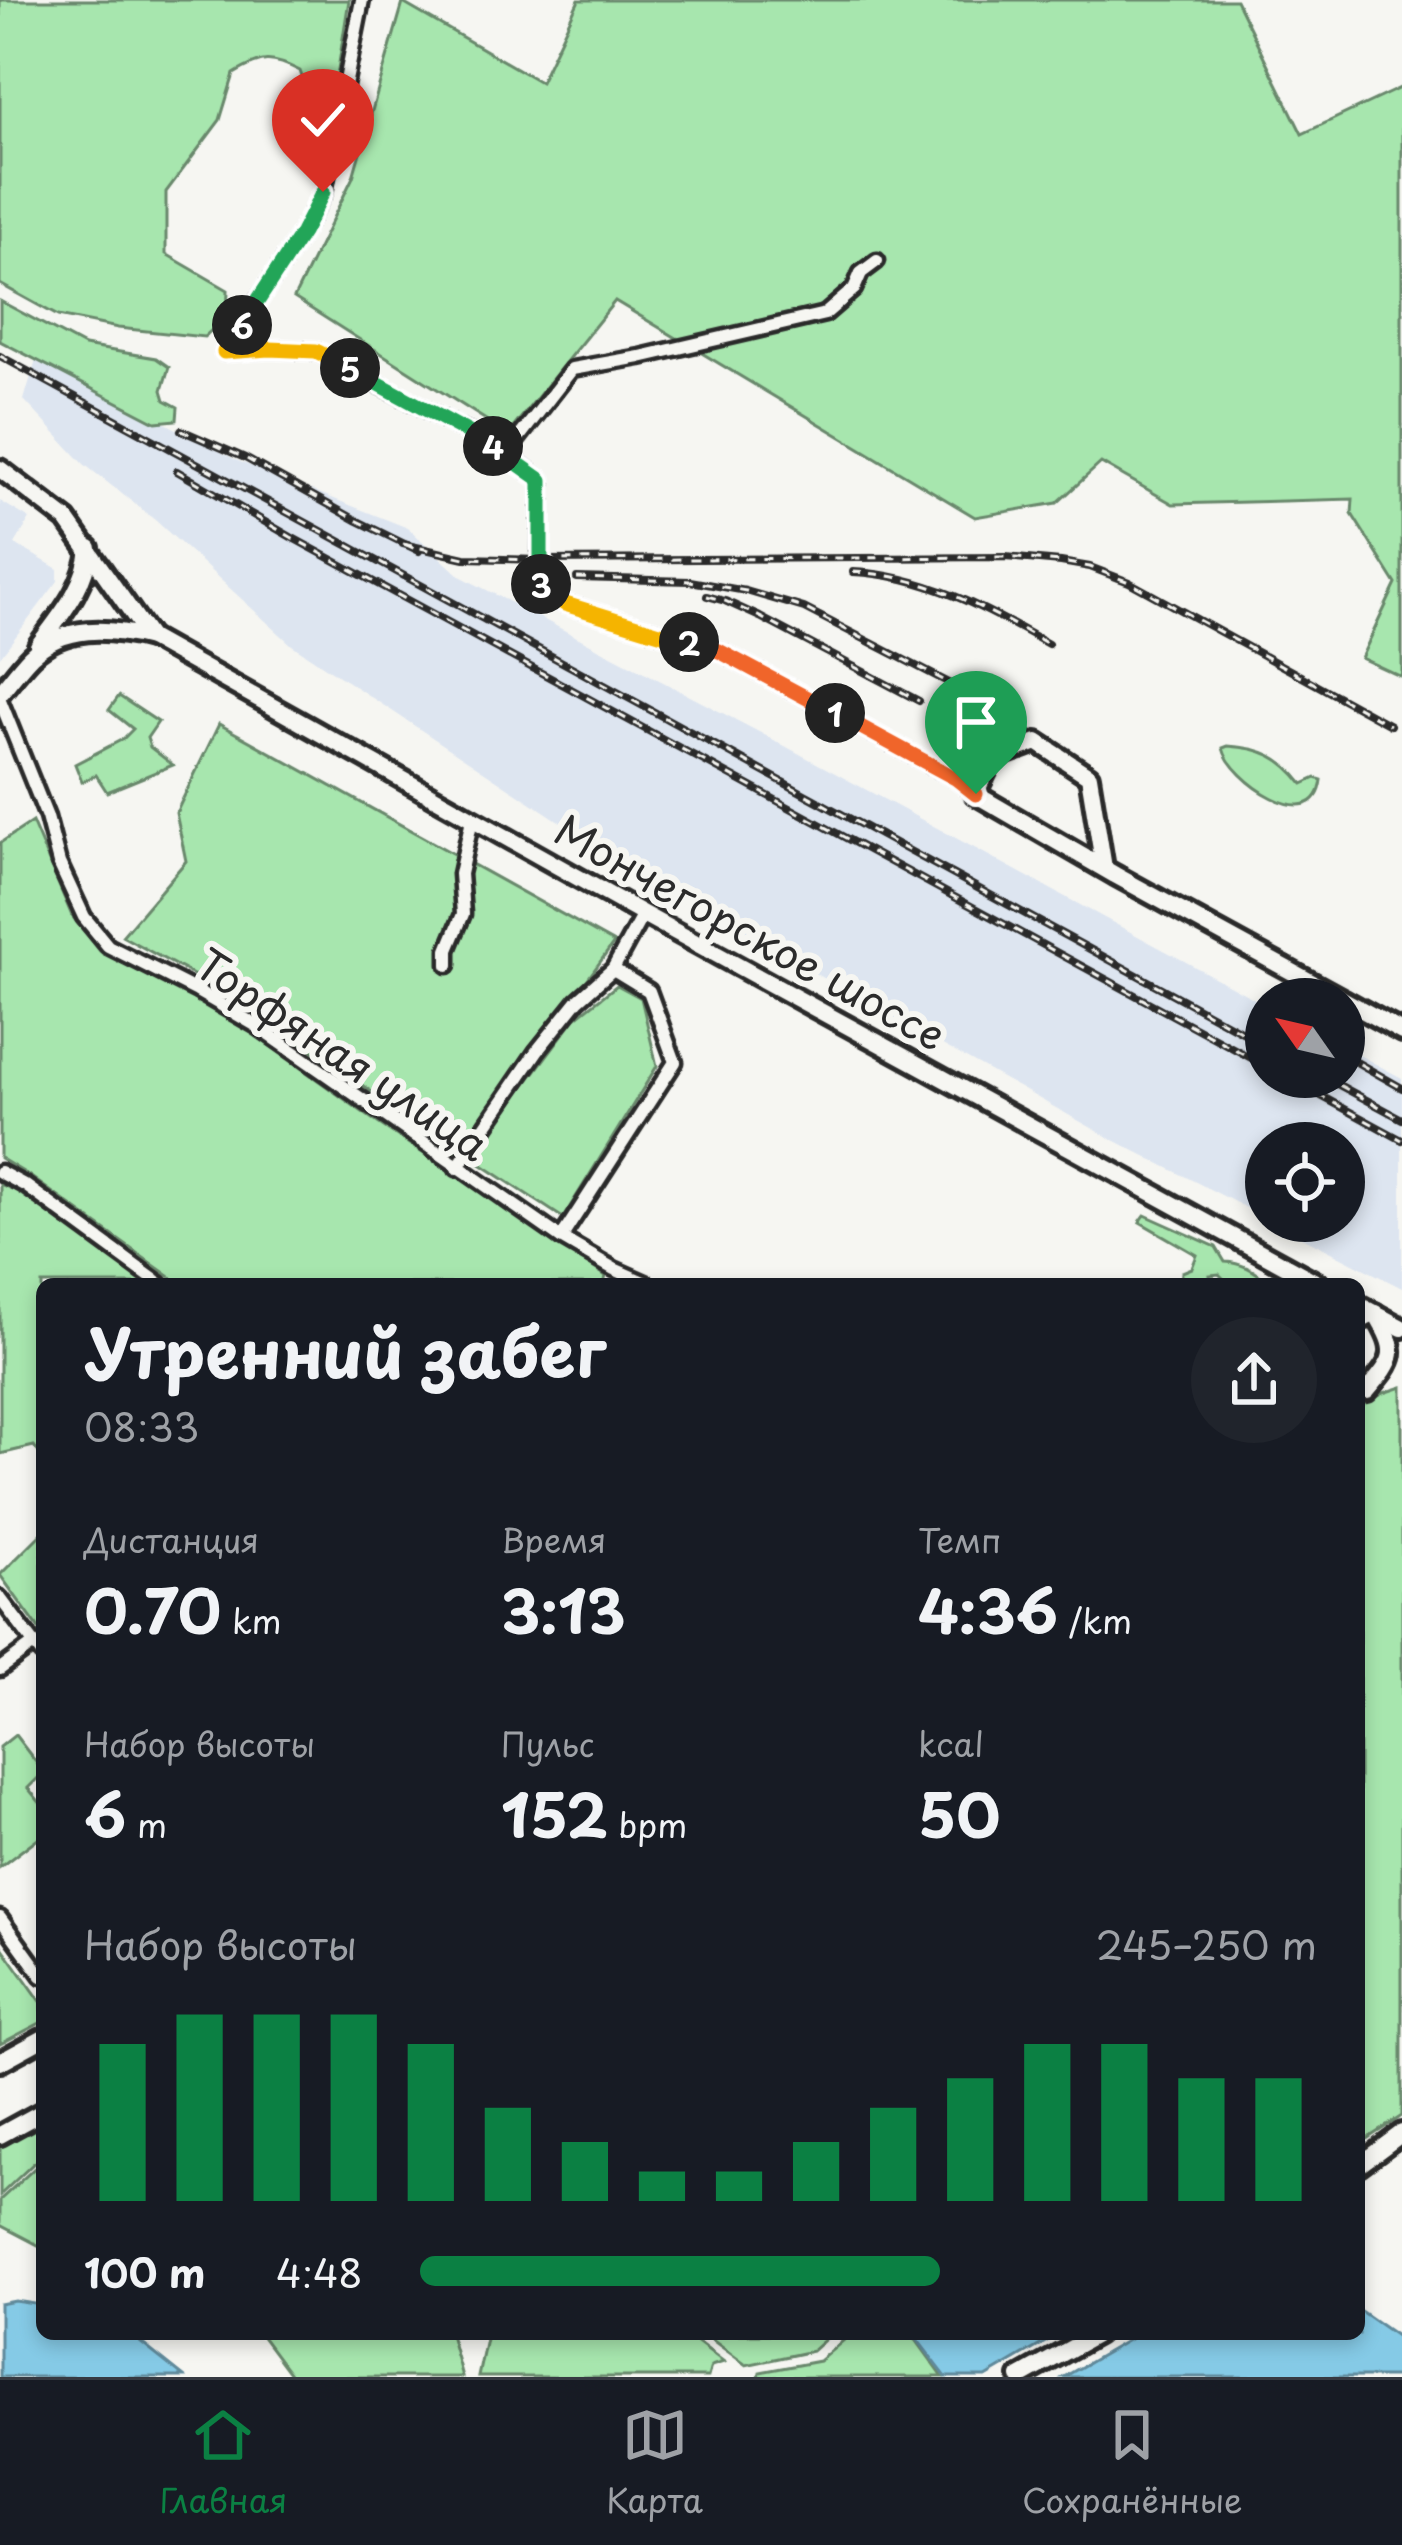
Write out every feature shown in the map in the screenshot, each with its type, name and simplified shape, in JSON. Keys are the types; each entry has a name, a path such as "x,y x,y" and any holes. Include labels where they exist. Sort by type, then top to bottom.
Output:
{"street":[{"path":"362,0 323,192 302,233 224,352 316,351 506,454 541,480 540,578 547,593 565,604 719,651 957,779 1104,868 1303,978"},
{"path":"506,454 572,369 825,314 877,261"},
{"path":"0,469 67,520 150,638"},
{"path":"0,697 75,596 89,548"},
{"path":"32,655 87,630 118,630 150,638"},
{"name":"Мончегорское шоссе","path":"150,638 1306,1278"},
{"name":"Торфяная улица","path":"0,697 47,817 59,863 84,917 108,946 257,1026 614,1276"},
{"path":"976,794 993,758 1037,742 1089,776 1104,868"},
{"path":"448,965 448,950 463,914 460,874 472,819"},
{"path":"458,1168 537,1051 578,1000 613,969 644,914"},
{"path":"561,1238 674,1062 649,991 613,969"},
{"path":"1365,1012 1402,1032"},
{"path":"0,1172 152,1278"},
{"path":"1365,1313 1402,1328"},
{"path":"1365,1314 1391,1339 1390,1364 1365,1392"},
{"path":"1365,1393 1402,1376"},
{"path":"0,1598 36,1646"},
{"path":"0,1669 36,1650"},
{"path":"0,1918 36,1968"},
{"path":"0,2062 36,2042"},
{"path":"0,2135 36,2115"},
{"path":"1365,2161 1402,2134"},
{"path":"1020,2377 1086,2340"}],"shaded area":[{"path":"37,356 238,461 408,528 460,576 1245,994 1245,1098 1365,1098 1365,1058 1402,1078 1402,1288 1312,1242 1365,1242 1365,1122 1245,1122 1245,1207 1108,1137 600,848 292,645 155,520 84,464 24,400"},
{"path":"0,501 30,519 15,544 58,569 58,581 0,657"}],"green space":[{"path":"0,0 349,0 330,120 319,127 300,71 274,61 252,64 234,74 220,120 166,192 166,254 228,290 227,316 204,337 58,316 0,284"},
{"path":"579,0 1236,0 1302,134 1402,87 1400,676 1361,658 1396,584 1352,514 1353,499 1173,504 1101,463 1057,503 975,517 615,301 508,434 294,298 353,177 403,3 540,82"},
{"path":"0,301 84,346 156,358 169,367 162,390 165,400 178,407 177,420 156,422 0,341"},
{"path":"119,696 158,722 147,738 150,747 173,765 107,792 96,775 82,782 75,764 133,729 109,710"},
{"path":"219,724 614,943 460,1154 248,1005 122,936 186,861 176,813"},
{"path":"1223,748 1271,756 1303,784 1322,780 1316,797 1305,804 1272,798 1229,761"},
{"path":"32,822 72,916 100,951 185,990 252,1033 606,1278 172,1278 0,1158 0,843"},
{"path":"617,985 641,998 657,1066 563,1218 473,1159 575,1018"},
{"path":"0,1184 143,1278 36,1278 36,1449 0,1454"},
{"path":"1145,1215 1216,1247 1225,1262 1262,1278 1223,1278 1219,1274 1182,1278 1197,1255 1140,1222"},
{"path":"1402,1387 1402,2116 1365,2140 1365,1404"},
{"path":"36,1539 36,1625 0,1575"},
{"path":"15,1735 36,1762 36,1780 28,1788 36,1798 36,1840 0,1867 0,1747"},
{"path":"0,1944 36,1995 36,2025 0,2044"},
{"path":"36,2126 36,2161 0,2195 0,2145"},
{"path":"36,2167 36,2244 0,2225 0,2200"},
{"path":"264,2340 452,2340 462,2377 292,2377"},
{"path":"486,2340 695,2340 724,2362 711,2366 708,2377 478,2377"},
{"path":"712,2340 824,2340 812,2351 746,2365"},
{"path":"844,2340 916,2340 943,2377 759,2377 760,2372 819,2361"}],"water":[{"path":"0,2304 36,2304 36,2340 138,2340 184,2377 0,2377"},
{"path":"1365,2314 1402,2340 1402,2377 1064,2377 1128,2340 1365,2340"},
{"path":"918,2340 1049,2340 986,2377 946,2377"}],"railway":[{"path":"0,356 1245,1034"},
{"path":"181,430 245,458 419,551"},
{"path":"177,471 1245,1055"},
{"path":"403,544 465,558 1005,557 1090,567 1129,582 1390,725"},
{"path":"853,572 930,587 1048,644"},
{"path":"577,578 690,581 746,591 804,608 959,688"},
{"path":"707,596 760,617 919,701"},
{"path":"1365,1067 1402,1088"},
{"path":"1325,1098 1402,1140"},
{"path":"1363,1098 1402,1119"}],"route":[{"path":"323,192 302,233 224,352 316,351 506,454 541,480 540,578 547,593 565,604 719,651 957,779 976,794"}]}
